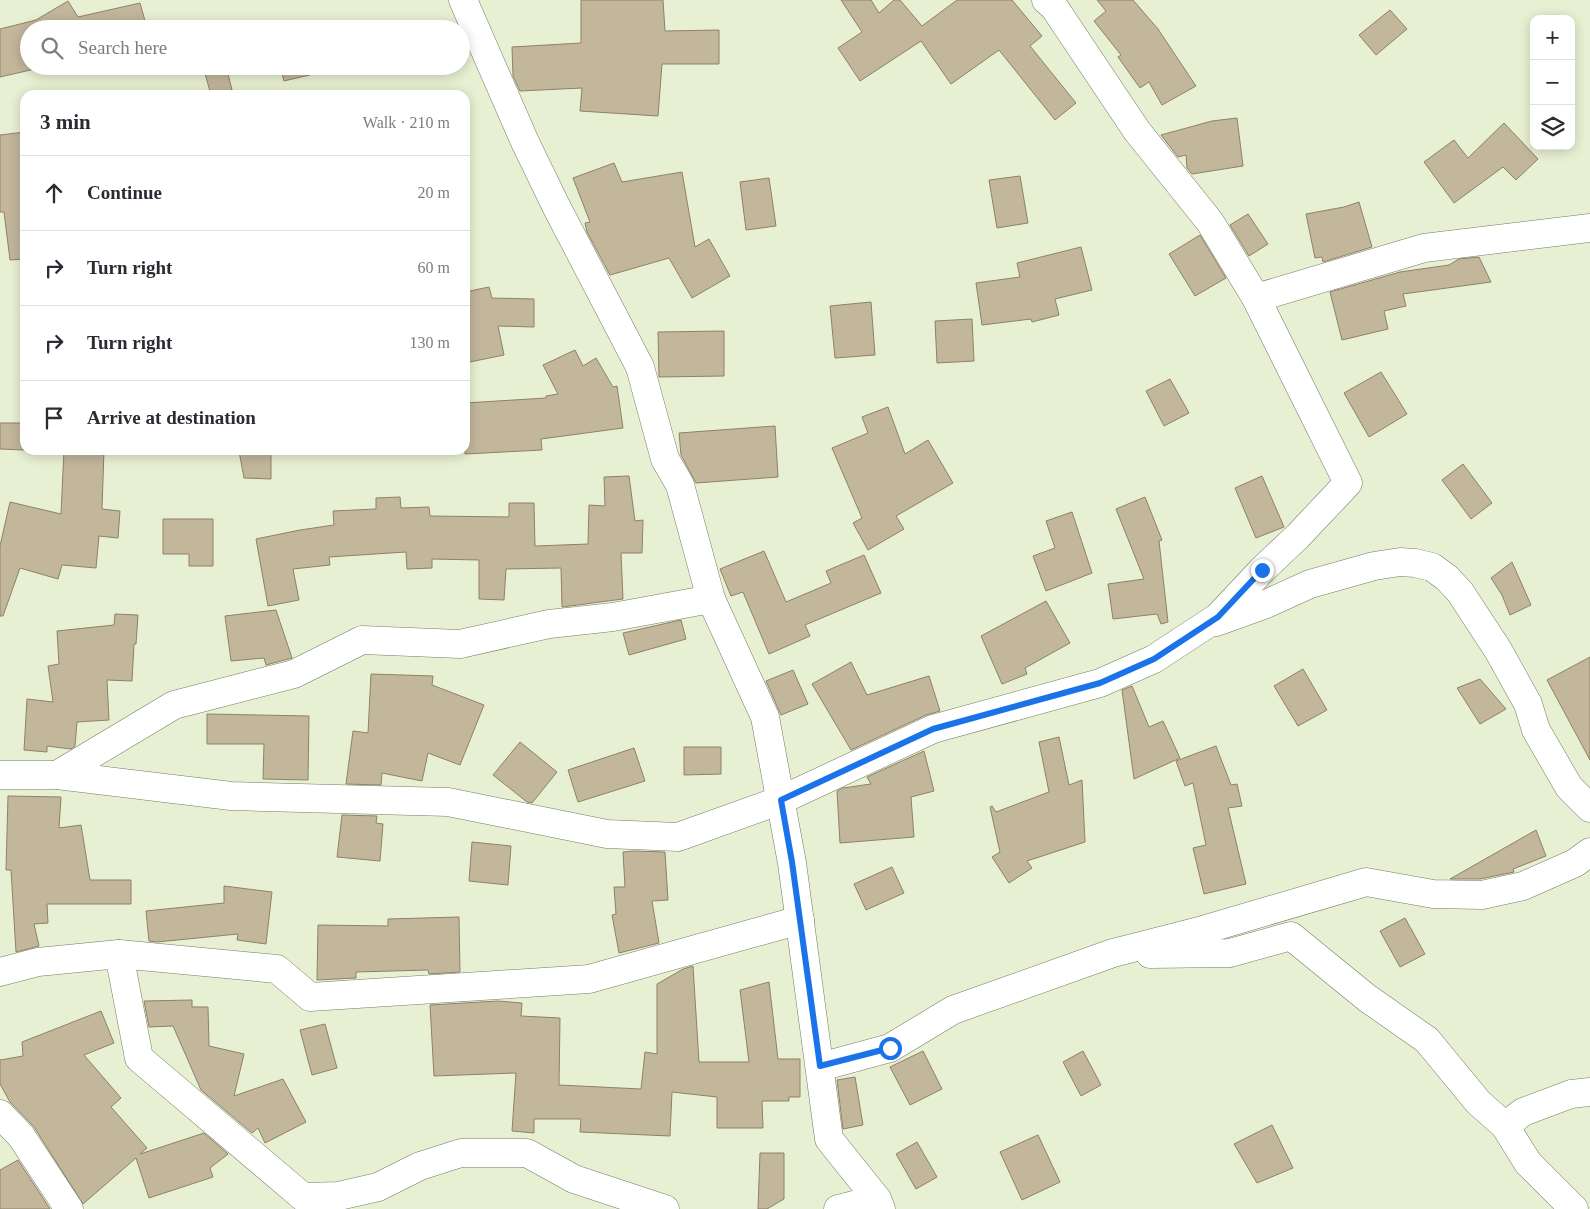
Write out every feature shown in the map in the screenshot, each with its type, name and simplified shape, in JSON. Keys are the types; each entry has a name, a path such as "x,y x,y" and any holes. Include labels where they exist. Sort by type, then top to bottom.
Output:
{"street":[{"path":"463,0 525,142 556,206 640,367 665,459 680,485 711,599 765,717 792,862 829,1139 879,1204"},
{"path":"0,775 57,775 231,796 448,802 607,834 678,837 781,800 933,729 1100,683 1154,659 1218,617 1348,483 1256,298 1210,222 1137,131 1054,7 1046,0"},
{"path":"1256,298 1424,248 1590,228"},
{"path":"1205,626 1252,610 1310,584 1374,566 1400,562 1432,567 1447,578 1460,592 1498,650 1528,704 1536,730 1569,787 1590,808"},
{"path":"57,775 174,705 294,674 362,640 460,644 549,624 613,618 711,599"},
{"path":"820,1066 890,1048 953,1010 1113,952 1204,930 1366,882 1432,894 1482,895 1523,886 1575,864 1590,852"},
{"path":"0,972 38,962 119,954 277,968 310,997 589,979 800,920"},
{"path":"1113,952 1174,955 1230,953 1291,936 1367,998 1427,1040 1478,1102 1505,1126 1528,1163 1570,1204"},
{"path":"119,954 139,1058 303,1197 339,1196 378,1187 420,1166 461,1153 528,1153 574,1179 665,1209"},
{"path":"1505,1126 1523,1112 1571,1094 1590,1092"},
{"path":"0,1114 20,1136 69,1209"},
{"path":"838,1209 879,1204"}],"building":[{"path":"581,0 663,0 665,31 719,30 719,64 662,64 658,116 580,111 582,88 520,91 513,76 512,47 581,43"},
{"path":"841,0 871,0 879,13 894,0 900,0 922,26 957,0 1012,0 1042,36 1030,46 1076,103 1055,120 999,50 951,84 921,41 860,81 838,48 862,32"},
{"path":"1097,0 1133,0 1158,29 1196,86 1162,105 1149,82 1140,88 1118,57 1121,55 1094,21 1106,11"},
{"path":"68,1 78,17 140,3 145,20 36,20"},
{"path":"1390,10 1407,29 1376,55 1359,35"},
{"path":"20,24 20,72 0,77 0,29"},
{"path":"205,75 228,75 232,90 210,90"},
{"path":"282,75 309,75 284,81"},
{"path":"1237,118 1243,166 1192,174 1187,168 1186,155 1178,157 1161,135 1212,121"},
{"path":"1504,123 1538,159 1516,180 1503,167 1454,203 1424,162 1454,140 1468,158"},
{"path":"20,133 20,259 10,260 4,212 0,212 0,135"},
{"path":"614,163 622,182 682,172 695,247 709,239 730,276 692,298 669,258 610,275 587,232 585,223 590,222 573,178"},
{"path":"1020,176 1028,223 997,228 989,180"},
{"path":"769,178 776,226 746,230 740,182"},
{"path":"1359,202 1372,247 1323,262 1322,257 1315,258 1306,214 1344,207"},
{"path":"1248,214 1268,244 1249,256 1230,225"},
{"path":"1200,235 1226,278 1195,296 1169,254"},
{"path":"1081,247 1092,290 1055,299 1059,315 1032,322 1031,319 982,325 976,283 1020,277 1017,263"},
{"path":"1479,257 1491,282 1403,294 1406,306 1384,311 1388,329 1342,340 1330,292 1400,272 1449,265 1459,259"},
{"path":"489,287 492,298 534,299 534,327 498,326 504,355 470,362 470,291"},
{"path":"871,302 875,355 835,358 830,306"},
{"path":"972,319 974,361 937,363 935,321"},
{"path":"724,331 724,376 659,377 658,332"},
{"path":"575,350 583,366 596,358 613,387 617,386 623,428 541,439 542,450 470,454 470,403 546,398 546,396 558,394 543,365"},
{"path":"1381,372 1407,414 1369,437 1344,393"},
{"path":"1170,379 1189,413 1164,426 1146,391"},
{"path":"888,407 905,454 928,440 953,483 896,516 904,529 868,550 853,523 862,518 832,448 868,433 862,417"},
{"path":"0,423 20,423 20,450 0,449"},
{"path":"775,426 778,477 696,483 681,455 679,433"},
{"path":"64,455 104,455 102,509 120,511 118,538 99,536 96,568 62,565 58,579 20,568 3,616 0,616 0,546 10,502 61,514"},
{"path":"240,455 271,455 271,479 244,478"},
{"path":"1463,464 1492,503 1471,519 1442,480"},
{"path":"629,476 635,521 643,520 642,553 621,553 623,599 562,607 561,568 506,569 504,600 479,599 479,560 432,559 432,568 407,569 406,552 329,557 330,565 293,569 299,600 268,606 256,539 334,525 333,511 376,509 376,498 400,497 401,508 429,507 430,516 509,517 509,503 534,503 535,546 588,544 589,505 605,506 604,477"},
{"path":"1262,476 1284,527 1256,538 1235,488"},
{"path":"1145,497 1162,540 1159,541 1168,622 1161,624 1157,614 1113,619 1108,584 1144,579 1116,509"},
{"path":"1072,512 1092,573 1046,591 1033,556 1055,548 1046,521"},
{"path":"163,519 213,519 213,566 189,566 189,554 163,554"},
{"path":"764,551 786,602 831,583 826,571 864,555 881,593 805,625 810,636 769,654 743,592 731,596 720,569"},
{"path":"1512,562 1531,605 1510,615 1502,595 1491,578"},
{"path":"1046,601 1070,643 1025,668 1027,674 1002,684 981,636"},
{"path":"276,610 292,658 266,665 264,658 231,661 225,616"},
{"path":"115,614 138,615 132,681 107,680 109,720 77,722 75,746 71,749 47,746 47,752 24,750 27,699 53,702 48,666 59,664 57,631 114,625"},
{"path":"681,620 686,639 629,655 623,633"},
{"path":"1590,657 1590,760 1547,680"},
{"path":"851,662 867,695 929,676 940,711 926,715 851,750 812,684"},
{"path":"1303,669 1327,710 1298,726 1274,686"},
{"path":"793,670 808,704 781,715 766,681"},
{"path":"371,674 433,676 432,685 484,705 460,765 428,753 422,781 382,773 381,785 346,784 353,731 368,733"},
{"path":"1480,679 1506,709 1480,724 1457,688"},
{"path":"1132,686 1149,727 1163,721 1180,758 1134,779 1122,690"},
{"path":"207,714 309,716 308,780 263,779 264,744 207,744"},
{"path":"1059,737 1069,785 1082,780 1085,842 1027,861 1032,868 1009,883 992,857 1000,852 990,807 992,806 996,812 1049,792 1039,742"},
{"path":"520,742 557,772 532,803 527,802 493,775"},
{"path":"1216,746 1231,785 1237,784 1242,806 1228,808 1246,884 1204,894 1193,848 1206,845 1193,783 1185,786 1176,761"},
{"path":"684,747 721,747 721,774 684,775"},
{"path":"634,748 645,781 578,802 568,770"},
{"path":"924,751 934,791 911,797 914,837 840,843 837,791 843,788 871,784 867,777"},
{"path":"8,796 61,797 59,828 81,825 90,880 131,880 131,904 47,904 48,923 34,924 39,946 16,952 11,870 6,870"},
{"path":"342,815 377,816 376,823 383,824 380,861 337,857"},
{"path":"1536,830 1546,856 1513,869 1514,872 1480,879 1450,879"},
{"path":"472,842 511,846 508,885 469,881"},
{"path":"623,852 665,852 668,900 652,901 659,943 619,953 612,915 616,914 614,887 625,887"},
{"path":"892,867 904,893 866,910 854,884"},
{"path":"224,886 272,892 266,944 237,940 238,934 157,942 149,941 146,911 224,903"},
{"path":"459,917 460,972 429,974 428,970 356,972 356,978 317,980 318,925 388,926 388,919"},
{"path":"1405,918 1425,954 1400,967 1380,931"},
{"path":"693,966 699,1062 749,1062 740,990 769,982 778,1059 800,1059 800,1097 789,1097 789,1101 762,1101 763,1128 717,1128 717,1097 672,1092 670,1136 580,1132 581,1119 534,1119 534,1133 512,1131 516,1073 434,1076 430,1005 498,1001 522,1003 521,1016 560,1018 559,1085 641,1089 645,1052 657,1054 657,984 683,969"},
{"path":"192,1000 192,1007 208,1007 209,1046 244,1054 234,1096 283,1079 306,1122 265,1143 258,1128 252,1133 201,1090 173,1026 149,1027 144,1001"},
{"path":"101,1011 114,1043 84,1055 121,1098 111,1107 147,1148 140,1154 204,1133 228,1154 210,1168 213,1177 149,1198 136,1158 83,1204 34,1127 10,1102 0,1084 0,1060 23,1056 22,1042"},
{"path":"325,1024 337,1068 312,1075 300,1030"},
{"path":"923,1051 942,1089 910,1105 890,1067"},
{"path":"1083,1051 1101,1085 1081,1096 1063,1062"},
{"path":"855,1077 863,1125 843,1129 837,1080"},
{"path":"1272,1125 1293,1168 1257,1183 1234,1144"},
{"path":"1038,1135 1060,1182 1022,1200 1000,1152"},
{"path":"917,1142 937,1177 916,1189 896,1154"},
{"path":"760,1153 784,1153 784,1199 767,1209 758,1209"},
{"path":"18,1160 50,1209 0,1209 0,1170"}],"route":[{"path":"890,1048 820,1066 792,862 781,800 933,729 1100,683 1154,659 1218,617 1262,570"}]}
